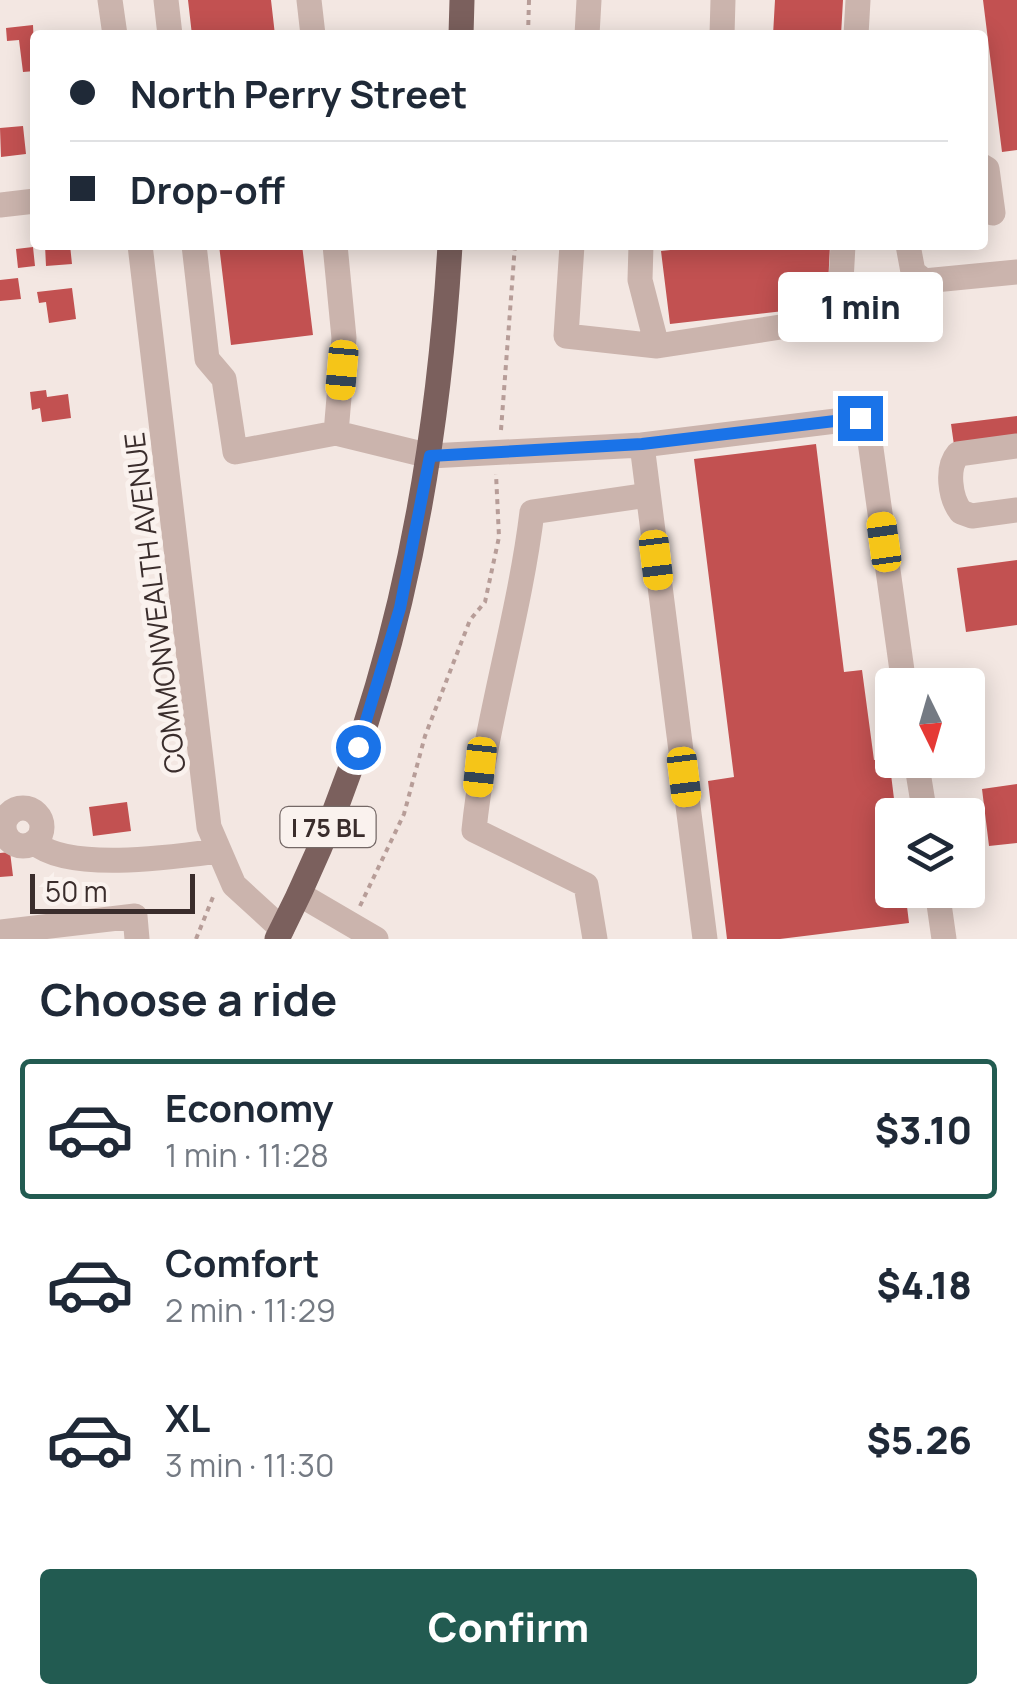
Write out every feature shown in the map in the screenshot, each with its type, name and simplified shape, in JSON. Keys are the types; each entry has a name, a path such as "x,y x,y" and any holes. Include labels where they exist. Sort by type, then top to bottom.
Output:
{"main road":[{"path":"460,30 462,0"},
{"name":"I 75 BL","path":"280,934 340,798 382,672 411,559 430,456 450,250"}],"street":[{"path":"110,0 114,30"},
{"path":"166,0 169,30"},
{"path":"309,0 312,30"},
{"path":"586,30 589,0"},
{"path":"722,30 723,0"},
{"path":"856,30 858,0"},
{"path":"988,174 998,212"},
{"path":"0,205 30,202"},
{"name":"COMMONWEALTH AVENUE","path":"141,250 186,606 209,827 234,885 280,934"},
{"path":"195,250 207,359 224,380 235,452 336,434 430,456 642,444 860,418 868,427 902,668"},
{"path":"335,250 344,338 336,434"},
{"path":"572,250 566,336 657,346 839,318 843,250"},
{"path":"641,250 640,280 657,346"},
{"path":"909,250 913,272 924,281 1017,272"},
{"path":"642,444 705,939"},
{"path":"1017,446 958,454 950,470 954,502 961,512 972,516 1017,510"},
{"path":"595,939 586,885 474,830 480,767 524,575 532,512 648,495"},
{"path":"35,843 50,856 222,861"},
{"path":"299,894 376,939"},
{"path":"940,908 944,939"},
{"path":"0,932 135,916 137,939"}],"path":[{"path":"528,0 528,30"},
{"path":"351,924 404,814 425,736 470,620 485,602 499,537 494,486 516,250"},
{"path":"196,939 222,861"}],"building":[{"path":"188,0 271,0 274,30 191,30"},
{"path":"775,0 843,0 841,30 773,30"},
{"path":"983,0 1017,0 1017,150 1002,152"},
{"path":"33,25 30,71 23,72 19,40 7,41 6,28"},
{"path":"23,126 26,154 1,157 0,128"},
{"path":"16,249 33,250 35,266 18,268"},
{"path":"45,250 71,250 72,264 46,266"},
{"path":"220,250 303,250 313,335 231,345"},
{"path":"830,250 827,306 670,324 661,251"},
{"path":"18,278 21,299 0,301 0,280"},
{"path":"72,288 76,319 49,323 46,302 39,303 37,292"},
{"path":"46,390 47,397 68,394 71,418 42,422 40,408 32,410 30,392"},
{"path":"1017,416 1017,437 954,445 951,424"},
{"path":"816,444 844,672 862,670 875,778 891,778 894,798 875,798 875,908 907,908 909,923 780,939 727,939 708,781 734,777 694,459"},
{"path":"1017,560 1017,625 966,632 957,568"},
{"path":"1017,784 1017,843 989,846 982,789"},
{"path":"127,802 131,831 93,836 89,807"},
{"path":"10,852 13,876 0,877 0,853"}],"route":[{"path":"358,747 400,608 430,456 642,444 860,418"}]}
